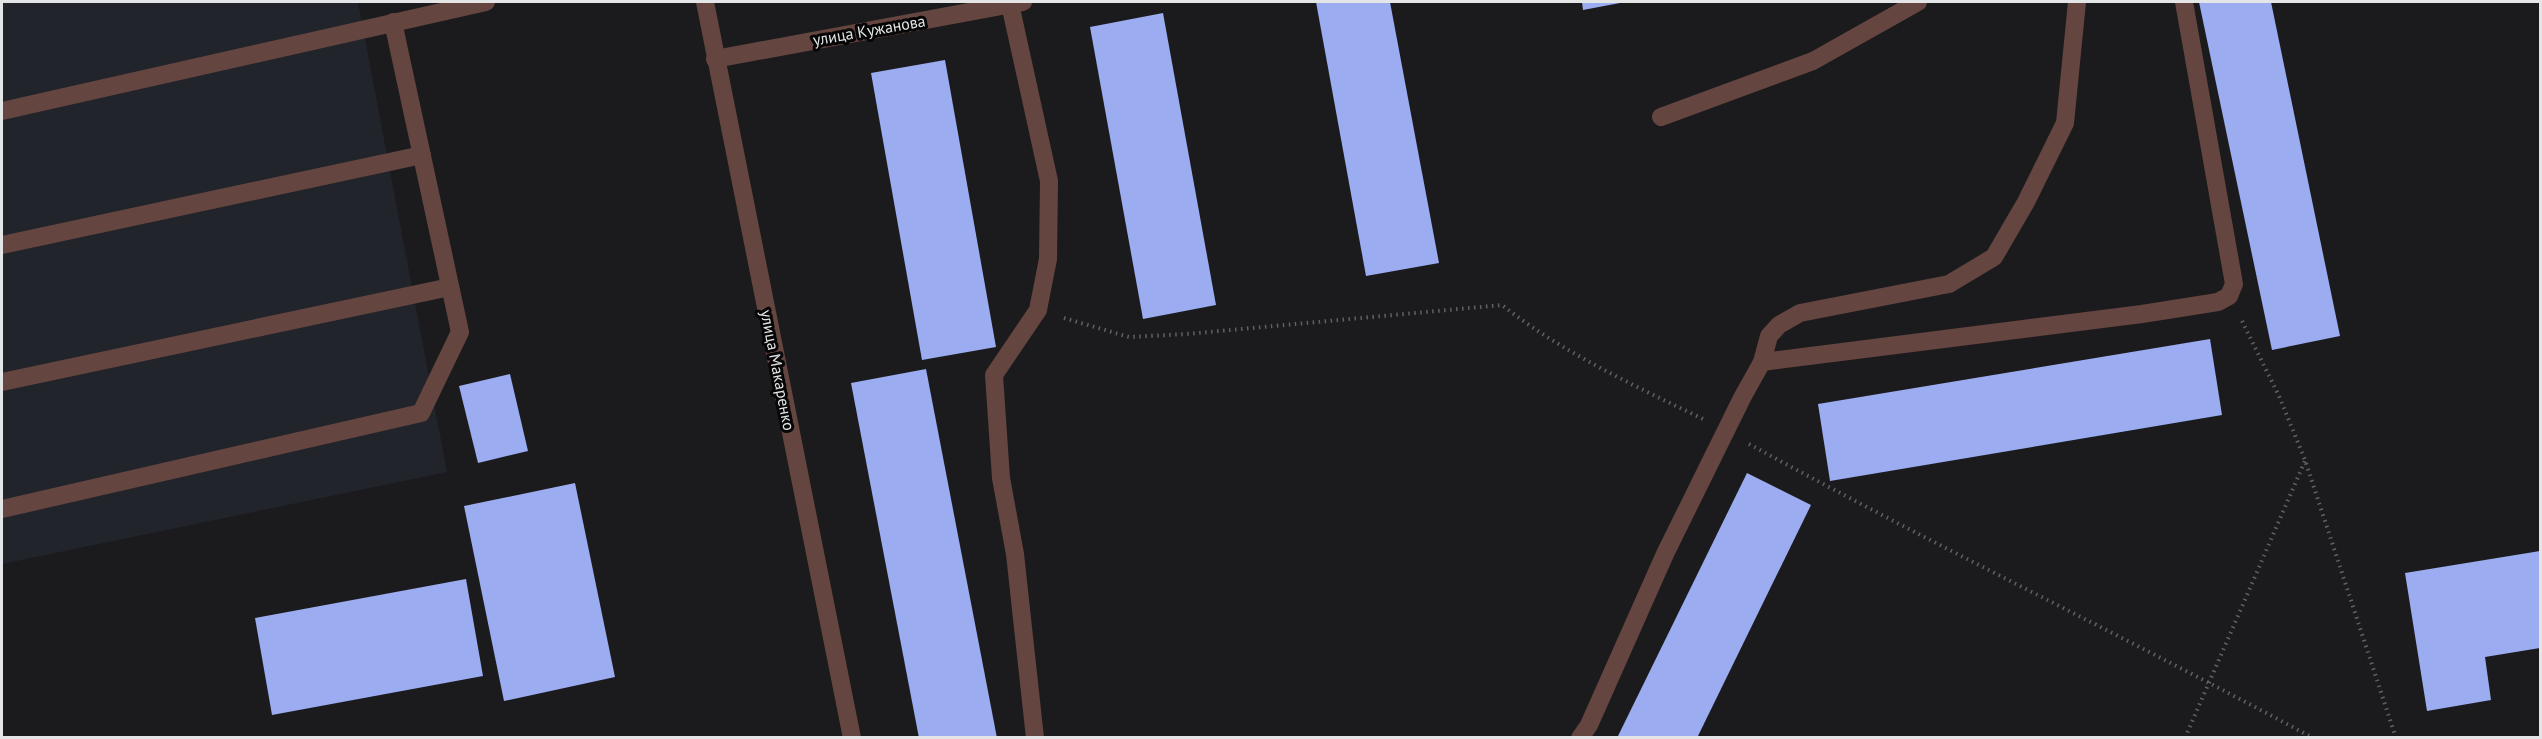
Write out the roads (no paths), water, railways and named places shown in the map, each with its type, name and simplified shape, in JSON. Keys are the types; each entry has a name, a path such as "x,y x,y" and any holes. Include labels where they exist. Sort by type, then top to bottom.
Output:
{"street":[{"path":"2,111 486,2"},
{"name":"улица Макаренко","path":"705,2 852,738"},
{"path":"1661,117 1813,61 1918,2"},
{"path":"1580,738 1665,554 1762,362 1769,336 1779,325 1800,313 1949,284 1994,257 2026,202 2065,123 2077,2"},
{"path":"1762,362 2142,314 2218,302 2229,296 2234,284 2184,2"},
{"path":"1017,3 1049,181 1048,259 1038,310 994,375 1001,478 1015,554 1035,738"},
{"name":"улица Кужанова","path":"715,58 1017,3"},
{"path":"2,509 421,413 460,332 393,22"},
{"path":"2,245 422,155"},
{"path":"2,382 450,287"}]}
